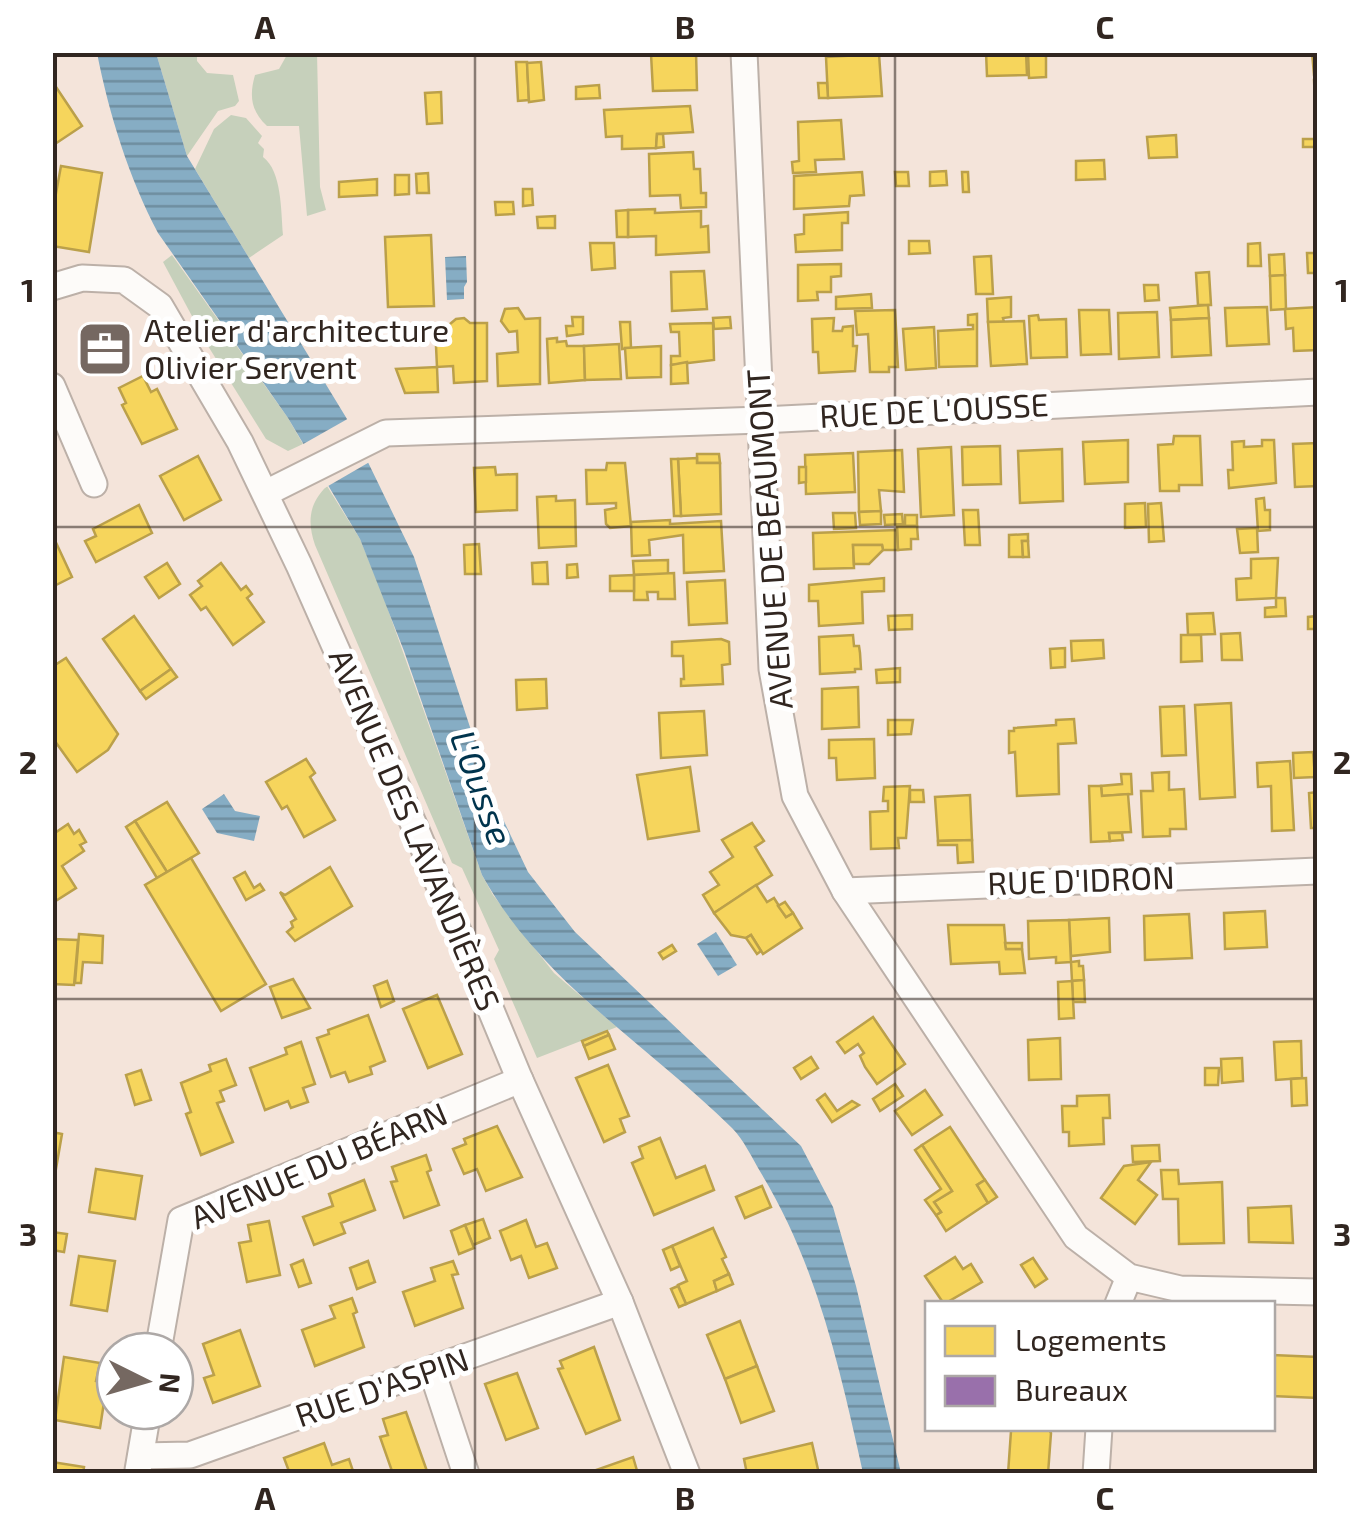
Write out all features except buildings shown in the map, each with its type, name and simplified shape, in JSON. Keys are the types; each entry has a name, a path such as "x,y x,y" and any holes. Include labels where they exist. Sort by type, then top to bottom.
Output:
{"street":[{"name":"AVENUE DE BEAUMONT","path":"744,52 772,669 795,796 845,890 1076,1237 1129,1277"},
{"name":"AVENUE DES LAVANDIÈRES","path":"52,287 82,278 124,280 160,306 240,442 414,825 520,1080 620,1302 687,1474"},
{"path":"52,386 94,484"},
{"name":"RUE DE L'OUSSE","path":"266,493 386,433 761,420 1318,392"},
{"name":"RUE D'IDRON","path":"845,890 1318,872"},
{"name":"AVENUE DU BÉARN","path":"162,1331 181,1220 520,1080"},
{"path":"1119,1301 1129,1277 1180,1288 1318,1292"},
{"name":"RUE D'ASPIN","path":"139,1465 190,1455 620,1302"},
{"path":"432,1370 466,1474"},
{"path":"139,1465 145,1431"},
{"path":"1096,1474 1098,1431"}],"green space":[{"path":"156,53 197,53 197,61 207,73 233,75 239,101 218,111 187,156"},
{"path":"288,53 317,53 320,187 326,210 307,216 299,126 267,126 255,109 252,96 255,75 279,69"},
{"path":"231,115 246,118 262,136 258,143 274,172 281,203 283,235 249,258 195,169 214,129"},
{"path":"172,255 303,444 288,451 266,439 208,346 163,262"},
{"path":"327,486 360,539 381,590 482,875 554,973 617,1027 537,1058 494,959 499,950 462,868 452,863 315,545 311,513"}],"water":[{"name":"L'Ousse","path":"97,53 156,53 187,156 347,419 414,557 494,800 528,872 575,932 801,1146 833,1207 901,1473 863,1473 812,1281 781,1208 740,1138 565,980 506,913 482,875 404,651 360,539 288,418 158,233 121,145"},
{"path":"466,256 464,299 447,300 445,257"},
{"path":"224,794 235,811 260,816 254,841 217,833 202,809"},
{"path":"716,932 737,965 718,976 697,944"}],"pier":[{"path":"351,417 373,460 323,489 298,447"}],"place":[{"name":"Atelier d'architecture Olivier Servent","path":"105,349"}]}
